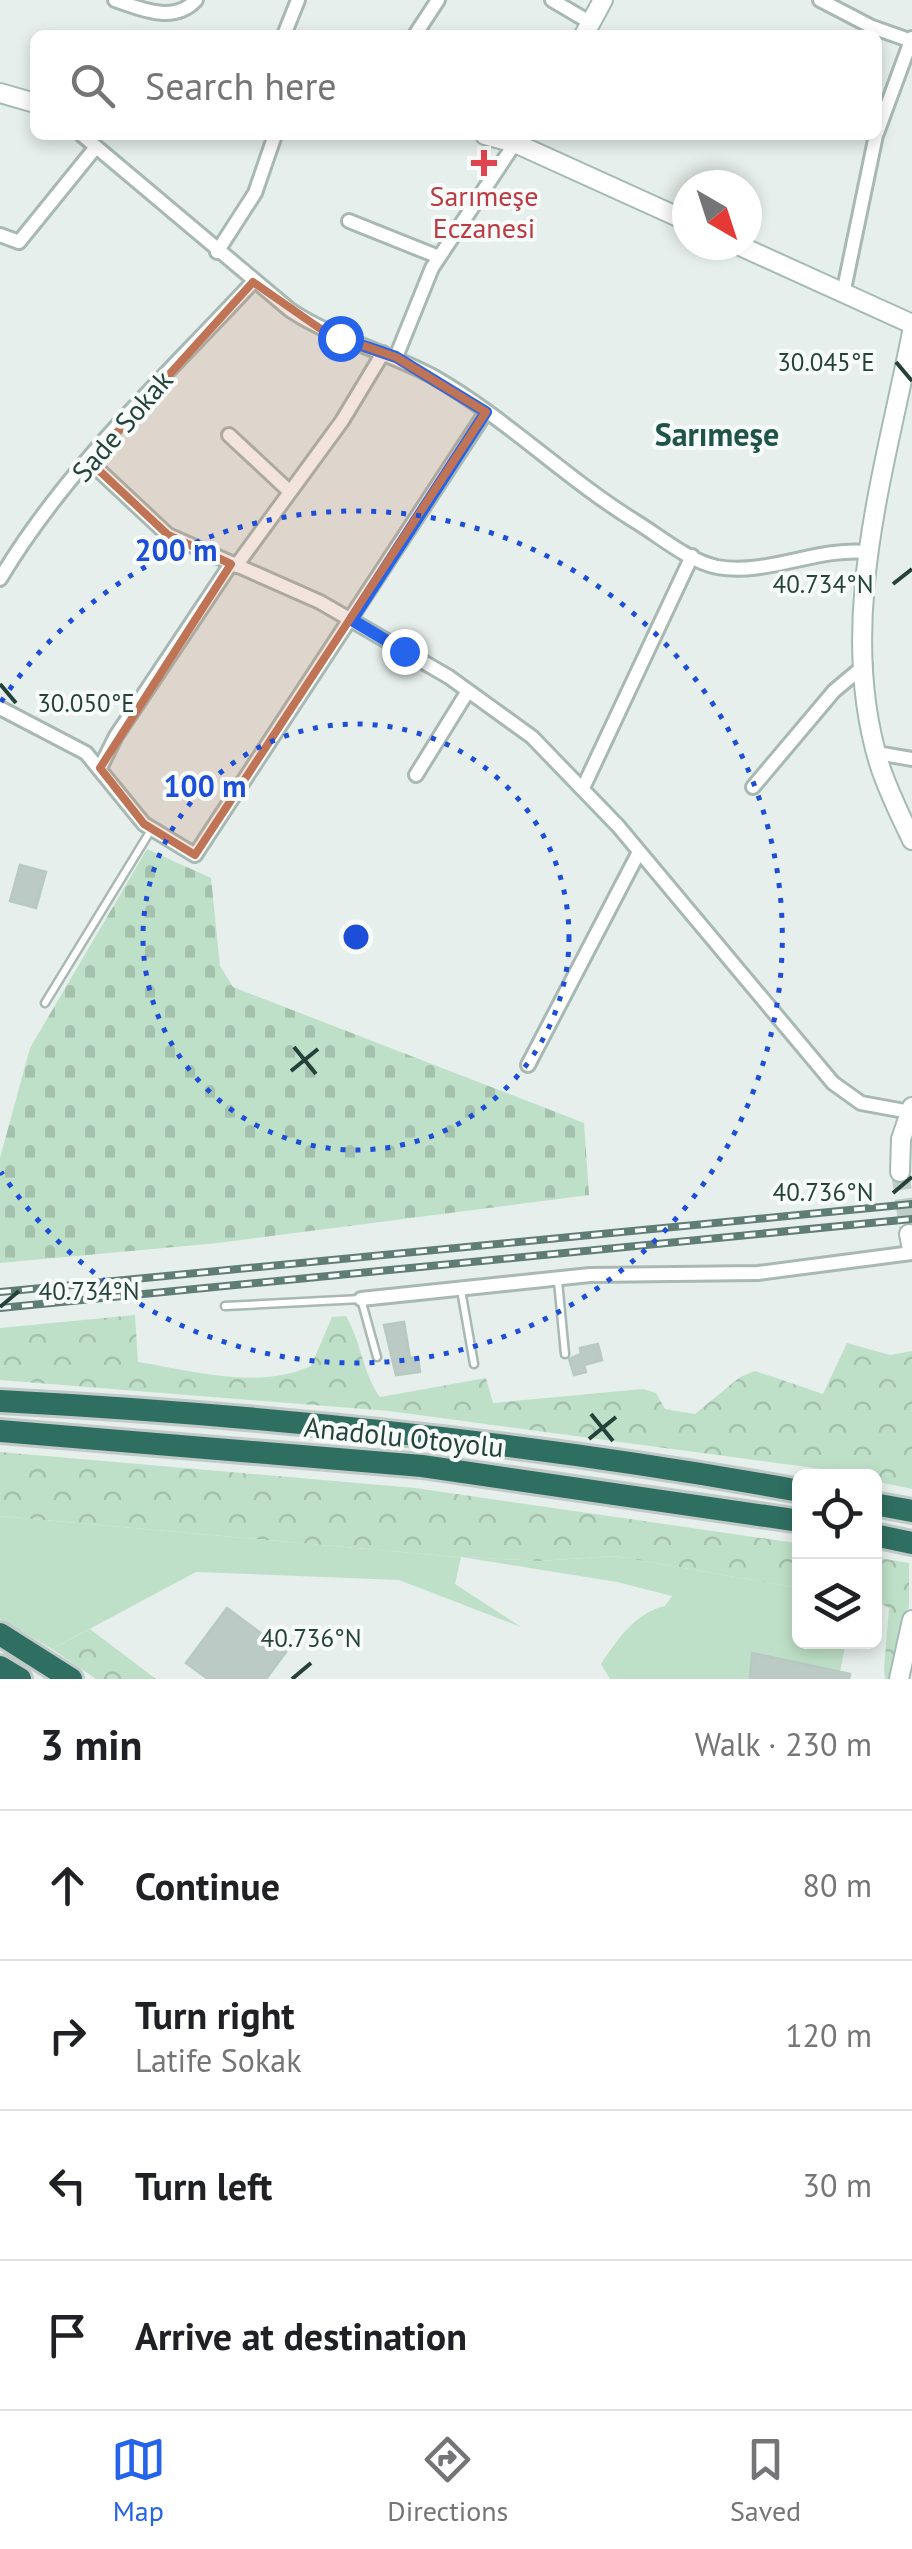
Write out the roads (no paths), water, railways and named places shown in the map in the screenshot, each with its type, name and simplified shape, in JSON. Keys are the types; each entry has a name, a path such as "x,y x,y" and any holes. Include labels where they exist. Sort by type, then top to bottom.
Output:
{"highway":[{"name":"Anadolu Otoyolu","path":"0,1402 121,1408 446,1440 792,1490"},
{"name":"Anadolu Otoyolu","path":"0,1431 422,1466 792,1521"},
{"path":"882,1505 912,1511"},
{"path":"882,1537 912,1543"},
{"path":"0,1634 72,1679"},
{"path":"0,1667 20,1679"}],"street":[{"path":"115,0 148,11 171,13 196,0"},
{"path":"286,30 298,0"},
{"path":"418,30 438,0"},
{"path":"552,0 588,29 603,0"},
{"path":"820,0 912,40 882,121"},
{"path":"0,93 30,102"},
{"path":"87,140 253,282 324,332 390,355 486,412 580,488 692,556 714,566 740,568 844,550 868,552"},
{"path":"217,252 255,192 273,140"},
{"path":"100,768 116,736 234,565 390,355 440,257 517,140"},
{"path":"520,140 672,214"},
{"path":"843,294 876,140"},
{"path":"0,235 19,242 96,148"},
{"path":"349,221 440,257"},
{"path":"762,256 912,324"},
{"name":"Sade Sokak","path":"0,579 90,462 253,282"},
{"path":"912,332 868,552 865,665 876,753 912,840"},
{"path":"0,708 86,753 151,830 195,855 486,412"},
{"path":"229,436 288,490"},
{"path":"90,462 159,528 234,565 291,587 352,620 468,690 532,737 640,852 833,1084 862,1103 911,1109 899,1148 900,1172"},
{"path":"584,788 692,556"},
{"path":"754,787 834,691 865,665"},
{"path":"416,775 468,690"},
{"path":"876,753 912,759"},
{"path":"528,1065 640,852"},
{"path":"362,1299 558,1278 758,1273 911,1245"},
{"path":"899,1679 912,1620"}],"lane":[{"path":"45,1002 151,830"},
{"path":"558,1278 565,1354"},
{"path":"461,1290 474,1364"},
{"path":"225,1306 362,1299 377,1357"}],"tunnel":[{"path":"900,1172 909,1234"}],"railway":[{"path":"0,1292 912,1204"},
{"path":"0,1308 912,1219"}],"place":[{"name":"Sarımeşe Eczanesi","path":"484,163"}],"district":[{"name":"Sarımeşe","path":"717,435"}]}
